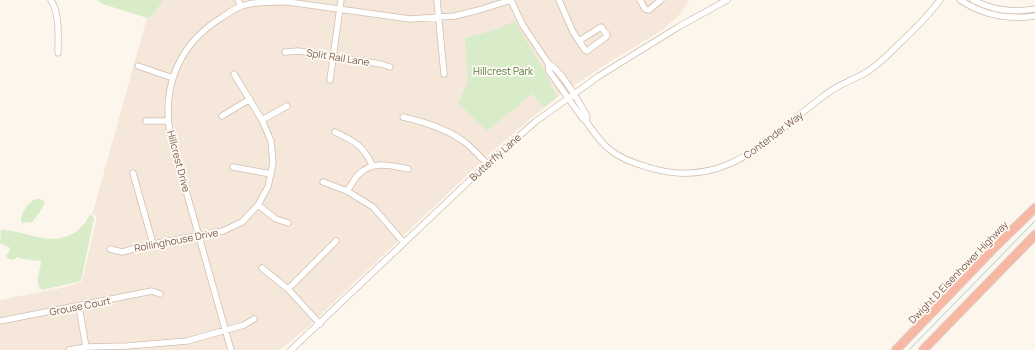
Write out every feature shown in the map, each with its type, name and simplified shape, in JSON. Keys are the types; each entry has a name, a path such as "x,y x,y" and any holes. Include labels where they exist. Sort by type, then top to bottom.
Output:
{"highway":[{"name":"Dwight D Eisenhower Highway","path":"896,350 993,249 1035,208"},
{"path":"923,350 1035,235"}],"street":[{"path":"51,0 56,13 58,25 58,53"},
{"path":"238,0 242,6"},
{"path":"330,80 341,0"},
{"path":"437,0 444,74"},
{"name":"Hillcrest Drive","path":"231,350 170,134 168,104 172,78 184,51 209,25 242,6 270,1 288,2 410,19 455,16 511,0"},
{"name":"Contender Way","path":"511,0 522,24 548,63 549,70 570,96 583,119 610,151 630,162 662,172 674,174 690,174 724,167 749,154 830,92 874,67 925,19 940,0"},
{"path":"559,0 573,32 584,50 587,51 607,35 601,27 579,41"},
{"path":"640,0 645,9 649,10 661,0"},
{"name":"Butterfly Lane","path":"291,350 488,164 535,122 570,96 680,26 727,0"},
{"path":"960,0 969,6 989,14 1005,17 1035,16"},
{"path":"973,0 988,6 1006,10 1035,9"},
{"name":"Split Rail Lane","path":"285,52 298,51 333,58 381,64 390,67"},
{"path":"138,66 172,78"},
{"name":"Rollinghouse Drive","path":"110,249 122,252 153,244 223,231 242,222 258,205 268,187 271,174 273,163 271,141 262,120 234,74"},
{"path":"222,116 250,99"},
{"path":"262,120 287,106"},
{"path":"403,117 419,120 440,128 466,143 488,164"},
{"path":"146,121 168,121"},
{"path":"335,132 354,140 367,155 372,165"},
{"path":"347,191 358,175 372,165 392,166 408,169"},
{"path":"234,167 271,174"},
{"path":"132,173 153,244"},
{"path":"323,182 347,191 372,207 404,243"},
{"path":"258,205 276,220 288,223"},
{"path":"288,289 336,241"},
{"path":"262,268 288,289 320,324"},
{"name":"Grouse Court","path":"0,321 79,307 152,291 160,294"},
{"path":"79,307 86,347"},
{"path":"69,350 86,347 127,348 187,341 244,325 254,319"}],"shaded area":[{"path":"97,0 689,0 681,13 664,29 603,66 557,97 489,154 308,327 280,350 0,350 0,300 57,289 82,282 97,216 92,215 147,18 103,4"}],"green space":[{"path":"97,0 163,0 154,13 148,18 103,4"},
{"name":"Hillcrest Park","path":"514,21 543,68 557,97 544,108 531,93 526,99 487,131 458,103 468,82 465,38 495,30"},
{"path":"40,199 45,202 43,207 32,222 22,223 21,217 24,211 33,200"},
{"path":"90,214 94,218 81,281 42,290 38,284 41,261 22,259 18,257 12,260 7,258 6,255 10,250 9,247 0,243 1,230 15,231 45,239 68,236 81,227"}],"waterway":[{"path":"909,350 1035,221"}]}
